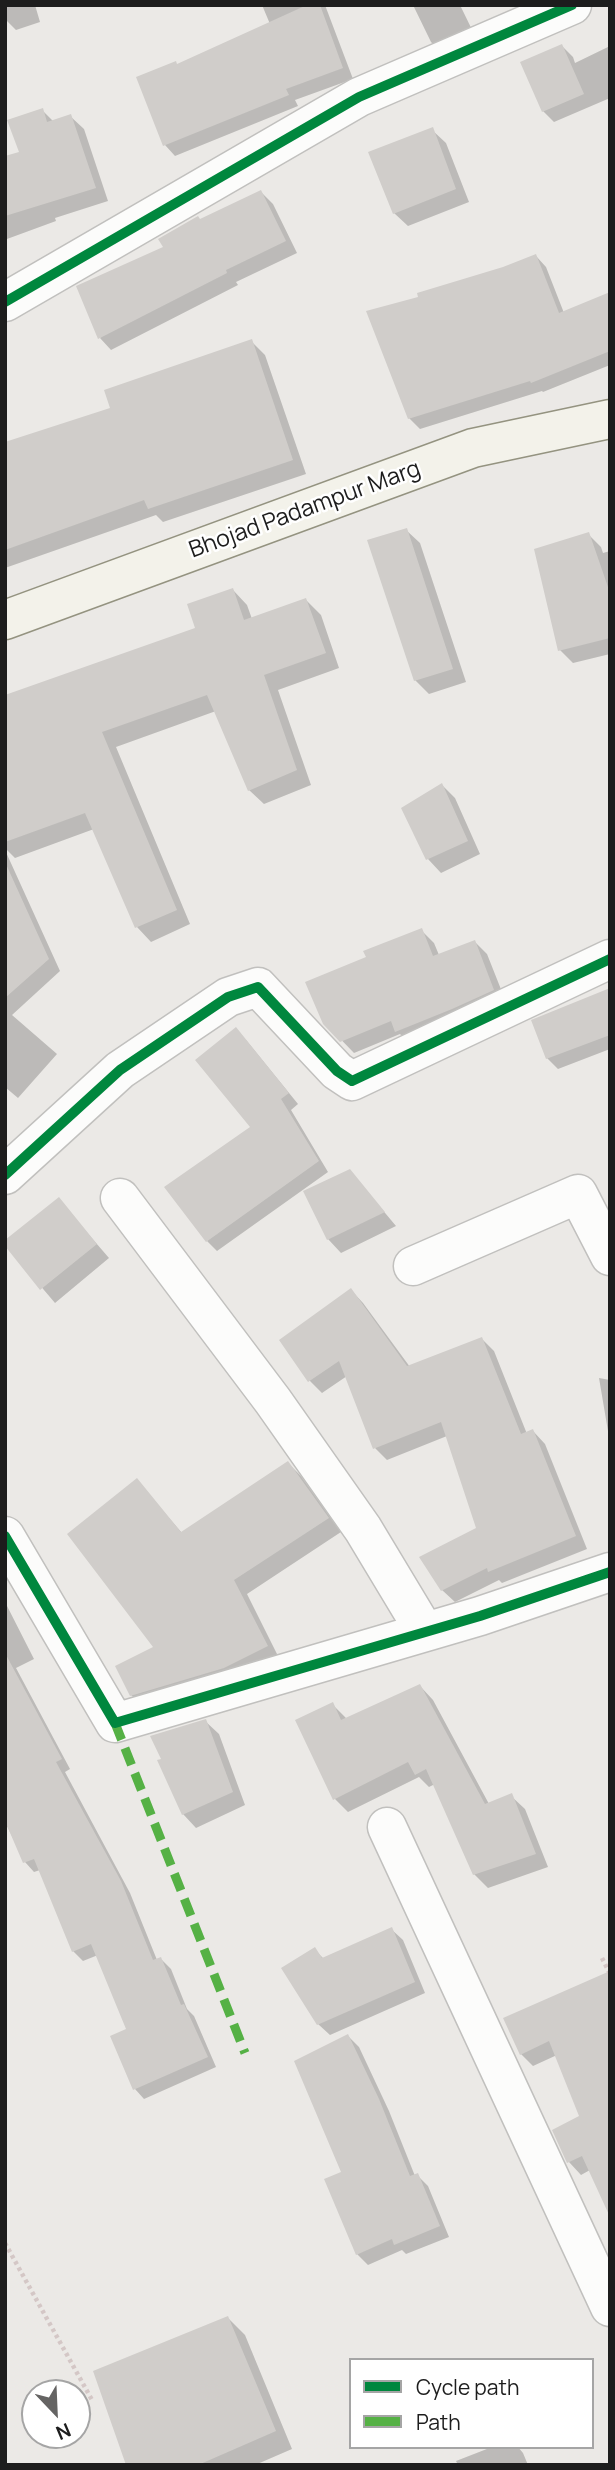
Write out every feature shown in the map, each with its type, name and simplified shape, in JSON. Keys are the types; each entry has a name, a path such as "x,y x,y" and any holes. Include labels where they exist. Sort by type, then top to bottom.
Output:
{"street":[{"path":"5,302 359,97 572,5"},
{"name":"Bhojad Padampur Marg","path":"5,620 474,448 610,419"},
{"path":"5,1175 120,1070 228,997 258,988 337,1071 352,1081 610,959"},
{"path":"413,1266 578,1194 610,1256"},
{"path":"120,1198 273,1401 363,1529 425,1632"},
{"path":"5,1536 115,1724 425,1632 610,1572"},
{"path":"387,1827 610,2307"}],"path":[{"path":"602,1958 610,1974"},
{"path":"5,2243 92,2400"}],"building":[{"path":"307,5 320,5 343,68 286,89 289,95 163,146 136,77 176,61 177,64"},
{"path":"562,44 584,94 542,112 520,62"},
{"path":"43,108 47,122 71,114 96,188 5,216 5,156 19,152 7,120"},
{"path":"433,127 456,189 393,214 368,152"},
{"path":"261,190 286,241 98,339 76,286 163,247 158,239 198,216 200,219"},
{"path":"536,254 559,313 610,292 610,351 531,383 530,381 408,419 366,311 418,297 417,293"},
{"path":"252,339 293,460 148,509 144,500 5,550 5,442 110,408 104,390"},
{"path":"407,528 453,669 414,681 367,540"},
{"path":"589,532 610,593 610,638 558,651 534,549"},
{"path":"233,588 244,620 306,598 326,653 264,675 297,770 248,791 207,695 102,732 177,910 135,928 85,813 5,842 5,695 195,628 187,604"},
{"path":"442,783 468,841 426,860 401,808"},
{"path":"5,862 49,959 5,998"},
{"path":"422,928 433,956 475,940 494,990 395,1032 391,1021 340,1042 323,1024 305,982 366,957 363,951"},
{"path":"610,988 610,1035 546,1059 531,1020"},
{"path":"236,1027 289,1093 281,1099 319,1161 206,1242 164,1187 250,1127 195,1060"},
{"path":"350,1169 385,1212 327,1240 303,1191"},
{"path":"59,1197 97,1244 40,1290 5,1246 5,1240"},
{"path":"351,1288 407,1366 482,1337 521,1434 533,1429 576,1536 488,1572 487,1568 441,1591 419,1557 476,1528 441,1422 373,1449 339,1361 308,1382 279,1340"},
{"path":"288,1461 329,1518 234,1580 268,1646 224,1668 130,1696 115,1666 153,1647 67,1534 137,1478 181,1532"},
{"path":"5,1653 62,1759 56,1762 121,1881 153,1960 161,1957 181,2005 184,2004 208,2057 133,2090 110,2036 126,2029 91,1944 72,1952 34,1859 23,1863 5,1821"},
{"path":"420,1684 485,1804 512,1793 536,1854 473,1875 426,1769 415,1775 408,1762 333,1800 295,1720 333,1702 341,1720"},
{"path":"206,1719 233,1792 182,1815 157,1760 161,1759 150,1736"},
{"path":"392,1927 415,1982 317,2025 281,1968 315,1947 322,1958"},
{"path":"610,1971 610,2217 582,2156 567,2163 552,2130 579,2116 549,2041 520,2055 503,2018"},
{"path":"348,2034 379,2099 410,2176 418,2173 440,2226 394,2245 392,2239 356,2255 324,2179 341,2172 294,2061"},
{"path":"228,2316 276,2431 198,2465 126,2465 93,2371"}],"marked path":[{"path":"115,1723 245,2053"}],"cycle path":[{"path":"5,302 359,97 572,5"},
{"path":"5,1175 120,1070 228,997 258,987 337,1071 352,1081 610,959"},
{"path":"5,1536 115,1723 480,1616 610,1572"}]}
